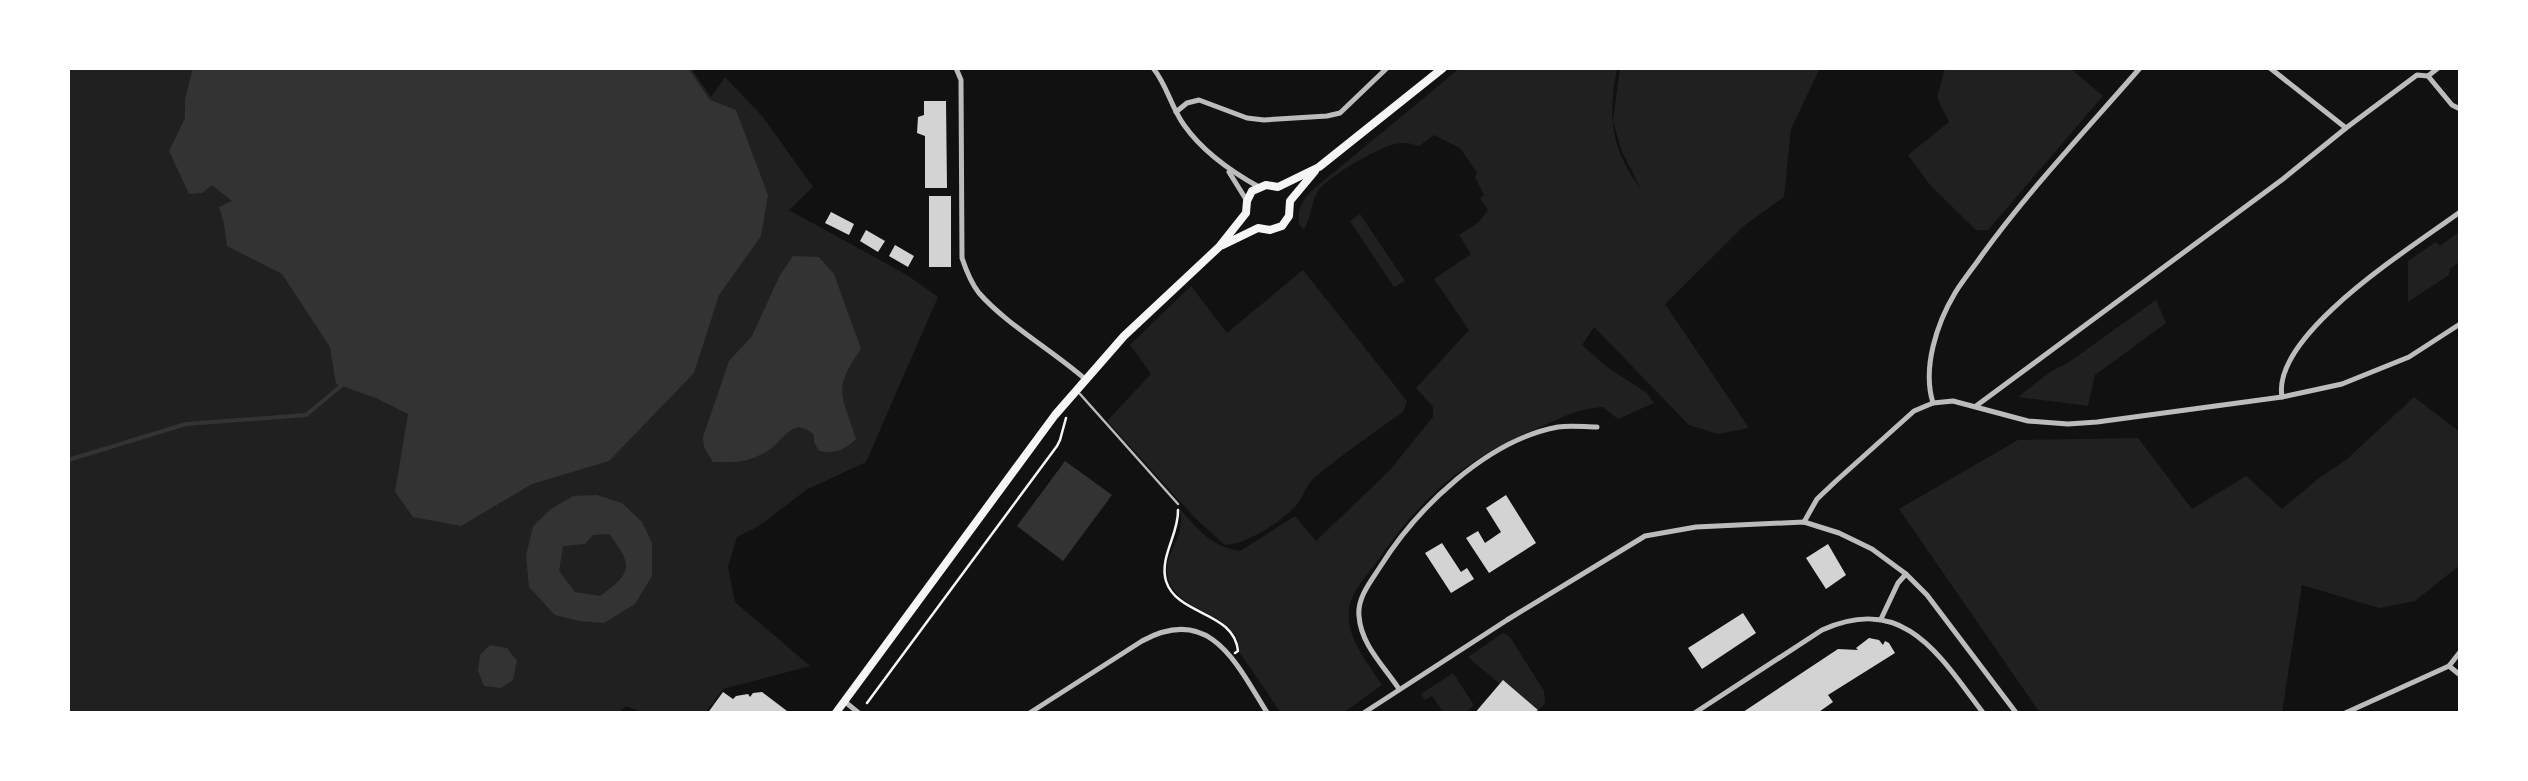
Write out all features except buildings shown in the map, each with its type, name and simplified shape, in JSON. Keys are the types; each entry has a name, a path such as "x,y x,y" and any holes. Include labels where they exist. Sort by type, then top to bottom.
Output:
{"main road":[{"path":"1278,187 1318,167 1443,68"},
{"path":"1290,201 1318,167"},
{"path":"1259,187 1278,187 1290,201 1289,216 1282,226 1258,228 1246,213 1246,200 1259,187"},
{"path":"835,714 1075,390 1152,308 1219,247 1246,213"},
{"path":"1219,247 1258,228"}],"street":[{"path":"956,68 962,80 962,258 970,278 979,293 1085,379"},
{"path":"1153,68 1164,81 1184,126 1228,170 1246,200"},
{"path":"1176,112 1199,100 1247,118 1327,116 1340,113 1387,68"},
{"path":"1932,403 1928,379 1931,360 1955,292 2014,211 2140,68"},
{"path":"2270,68 2346,128"},
{"path":"1976,406 2417,75 2428,76 2438,68"},
{"path":"2428,76 2460,110"},
{"path":"1228,170 1259,187"},
{"path":"2282,398 2284,372 2297,349 2332,308 2460,212"},
{"path":"1804,522 1816,499 1914,412 1932,403 1953,401 2028,422 2068,424 2282,398 2342,384 2387,368 2423,350 2460,324"},
{"path":"1399,690 1370,650 1358,612 1390,550 1420,513 1485,459 1541,432 1597,426"},
{"path":"1362,714 1645,536 1696,526 1804,522 1840,533 1906,574 1927,595 2017,714"},
{"path":"1881,620 1906,574"},
{"path":"1693,714 1822,630 1861,618 1900,624 1929,644 1984,714"},
{"path":"1028,714 1142,641 1181,629 1203,633 1222,644 1268,714"},
{"path":"2343,714 2449,666 2460,652"},
{"path":"2449,666 2460,675"},
{"path":"844,700 860,714"}],"lane":[{"path":"1075,390 1178,504"}],"path":[{"path":"867,702 1057,446 1068,414"},
{"path":"1178,504 1179,523 1166,565 1168,585 1177,597 1232,632 1238,651 1233,658"}],"shaded area":[{"path":"68,68 691,68 711,97 725,77 763,117 813,187 789,210 907,275 938,297 866,462 806,490 759,526 737,537 728,567 735,602 810,666 723,689 705,713 645,713 626,706 617,714 68,713"},
{"path":"193,68 688,68 710,100 736,110 768,195 761,236 719,295 694,373 609,461 532,484 461,526 413,517 395,492 408,414 336,384 330,347 282,274 227,246 219,207 232,201 212,185 202,193 189,194 169,151 185,118 185,99"},
{"path":"1460,68 1617,68 1612,117 1614,131 1623,159 1641,189 1622,152 1613,121 1620,68 1820,68 1791,129 1784,197 1745,225 1665,304 1749,428 1718,434 1689,425 1594,327 1582,345 1647,393 1654,403 1618,419 1603,407 1566,416 1492,451 1449,480 1394,538 1350,603 1350,630 1382,685 1343,713 1281,713 1240,653 1231,630 1188,602 1170,584 1167,569 1180,531 1179,508 1206,536 1230,549 1240,551 1295,516 1316,541 1389,471 1433,417 1433,407 1416,388 1469,330 1434,279 1471,254 1459,235 1479,222 1488,210 1480,198 1484,195 1475,177 1477,173 1460,148 1434,135 1419,146 1404,143 1387,147 1331,178 1318,191 1304,229 1299,225 1299,213 1304,199 1316,187"},
{"path":"1945,68 2070,68 2103,96 1988,230 1976,230 1930,185 1908,155 1949,122 1937,98"},
{"path":"1360,214 1405,281 1394,287 1350,221"},
{"path":"2460,231 2460,261 2449,275 2408,302 2408,261"},
{"path":"793,256 819,257 834,274 861,349 846,374 842,392 856,439 839,450 819,451 814,435 797,428 753,458 713,462 703,437 729,361 752,336"},
{"path":"1303,270 1407,401 1403,412 1315,477 1284,516 1254,536 1225,545 1196,519 1107,421 1151,374 1130,345 1191,286 1227,333"},
{"path":"2156,300 2166,323 2095,375 2088,406 2018,397 2050,372"},
{"path":"2414,397 2460,432 2460,565 2415,601 2379,608 2302,585 2279,713 2040,713 1899,509 2018,440 2138,438 2192,509 2246,476 2282,509 2346,460"},
{"path":"1065,461 1112,495 1063,561 1017,526"},
{"path":"597,495 622,503 642,522 652,543 652,576 635,604 604,623 555,615 529,587 526,556 533,526 573,496","holes":["609,534 626,562 624,575 600,596 575,592 559,571 563,546 585,544 593,535"]},
{"path":"1503,633 1510,637 1544,691 1545,704 1538,710 1468,657"},
{"path":"490,645 507,648 517,661 513,680 501,688 484,686 478,671 480,655"},
{"path":"1453,673 1474,705 1466,713 1444,713 1432,696 1425,700 1421,694"}],"waterway":[{"path":"68,460 186,424 306,415 341,386"}]}
